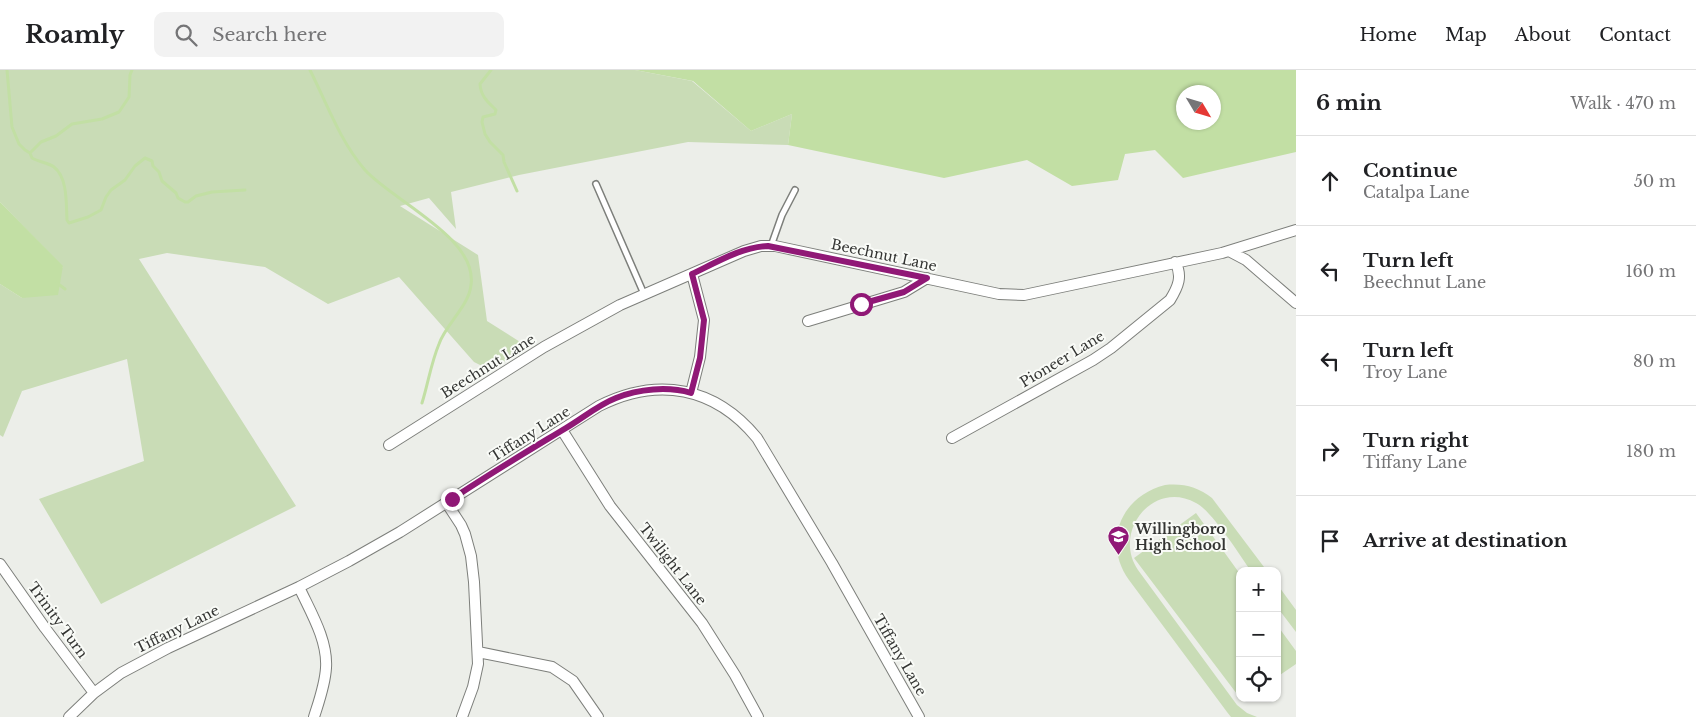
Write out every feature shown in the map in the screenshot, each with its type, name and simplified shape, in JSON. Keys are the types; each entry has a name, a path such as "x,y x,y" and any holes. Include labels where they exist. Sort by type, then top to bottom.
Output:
{"street":[{"name":"Beechnut Lane","path":"389,444 549,344 597,317 644,294 744,251 761,246 771,246 999,294 1024,295 1229,251 1296,230"},
{"path":"1229,251 1246,260 1296,303"},
{"name":"Pioneer Lane","path":"952,438 1093,360 1111,348 1170,300 1176,292 1180,276 1180,270 1176,262"},
{"path":"691,393 700,358 704,320 692,274"},
{"path":"808,321 904,292 927,278"},
{"name":"Tiffany Lane","path":"69,717 94,693 122,673 168,648 299,587 349,561 400,532 583,416 616,398 634,392 670,389 704,397 727,408 757,438 827,554 919,717"},
{"name":"Twilight Lane","path":"562,430 606,500 702,623 758,717"},
{"path":"446,502 461,525 471,556 474,582 478,652 476,676 462,717"},
{"name":"Trinity Turn","path":"0,564 94,693"},
{"path":"299,587 318,628 325,652 324,680 314,717"},
{"path":"478,652 552,667 572,681 598,717"}],"lane":[{"path":"596,184 644,294"},
{"path":"771,246 782,215 795,190"}],"shaded area":[{"path":"0,70 635,70 692,81 751,131 792,114 788,145 688,142 519,175 451,192 456,229 429,198 400,206 478,255 487,321 528,347 490,370 474,362 399,277 328,304 265,267 167,253 139,259 296,506 101,604 39,499 144,461 127,359 22,391 3,437 0,435 0,284 22,298 63,267 0,202"},
{"path":"635,70 1296,70 1296,152 1183,178 1155,150 1125,154 1118,180 1072,186 1027,160 944,178 788,145 792,114 751,131 693,81"},
{"path":"0,202 63,266 58,295 22,298 0,284"},
{"path":"1165,485 1178,485 1201,491 1212,498 1264,567 1248,567 1210,515 1196,503 1180,497 1165,498 1152,504 1141,513 1134,526 1130,540 1131,555 1138,570 1237,705 1247,713 1257,717 1231,717 1129,580 1121,565 1117,551 1117,536 1120,522 1127,510 1137,499"},
{"path":"1196,513 1236,568 1236,693 1134,558"},
{"path":"1281,589 1296,610 1296,632 1281,612"},
{"path":"1281,630 1296,651 1296,664 1281,674"}],"waterway":[{"path":"7,70 12,127 19,144 30,153 32,158 54,167 59,172 64,184 67,220 69,223 88,217 101,210 111,190 125,180 135,166 145,158 152,161 162,181 176,193 178,198 185,202 196,196 212,192 245,190"},
{"path":"30,153 41,142 56,136 72,124 102,119 119,112 129,97 132,70"},
{"path":"310,70 334,122 356,159 378,182 448,236 461,252 470,268 471,285 469,293 462,308 439,344 422,403"},
{"path":"491,70 480,84 483,96 496,110 495,114 483,117 482,122 485,134 490,142 503,155 504,162 517,191"},
{"path":"57,283 65,289"}],"place":[{"name":"Willingboro High School","path":"1119,556"}],"route":[{"path":"452,499 583,416 616,398 634,392 651,390 670,389 691,393 700,358 704,320 692,274 744,251 761,246 774,246 927,278 904,292 861,304"}]}
